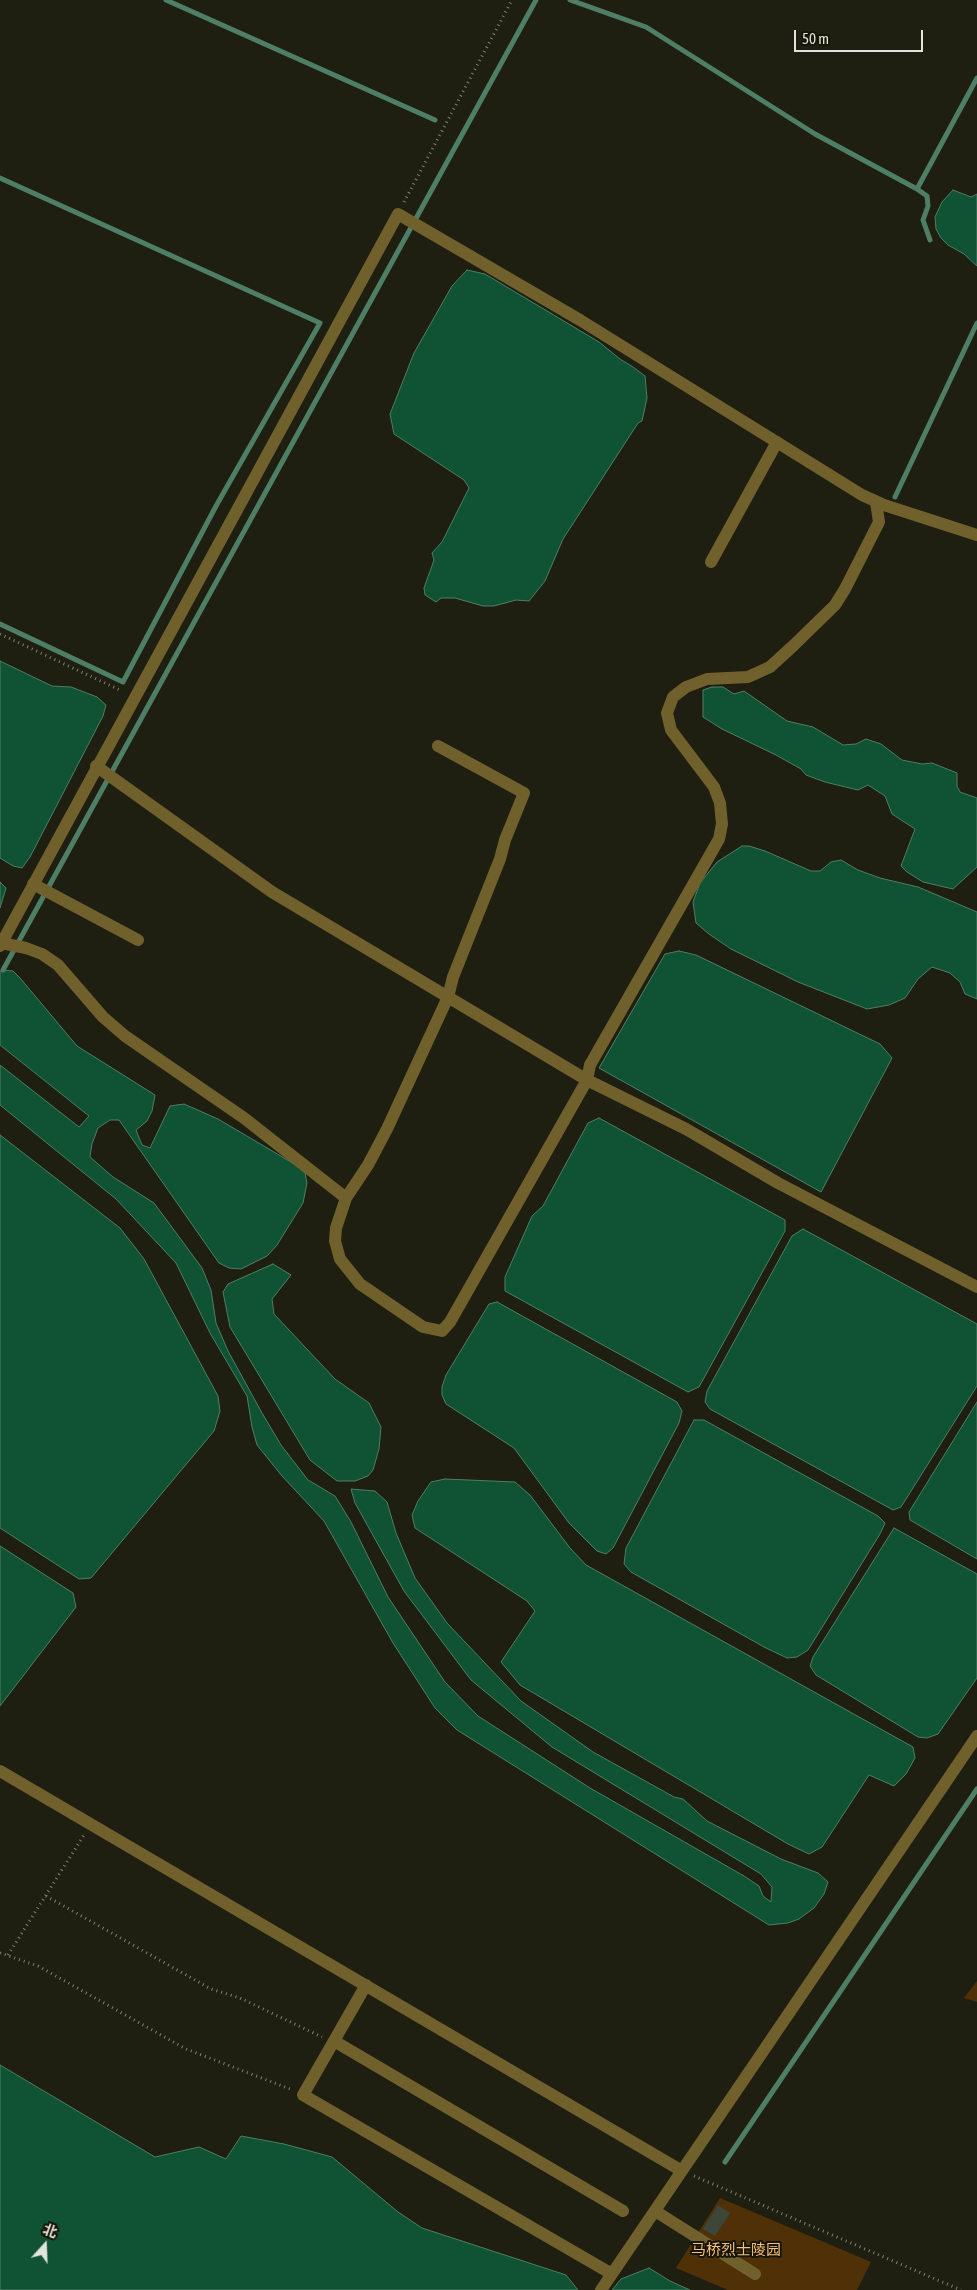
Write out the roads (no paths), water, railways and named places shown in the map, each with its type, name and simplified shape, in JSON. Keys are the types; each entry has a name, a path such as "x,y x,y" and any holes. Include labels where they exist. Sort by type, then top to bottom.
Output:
{"street":[{"path":"346,1198 244,1118 125,1036 103,1017 58,965 42,954 26,948 1,944 96,766 398,214 580,320 862,495 876,502 977,536"},
{"path":"711,562 777,442"},
{"path":"438,746 524,793 500,860 453,977 448,996 387,1129 368,1165 346,1198 336,1228 336,1241 340,1259 360,1284 423,1327 442,1331 450,1322 587,1080 590,1065 719,839 722,824 720,803 714,787 671,730 667,713 673,697 686,686 707,679 748,677 770,667 794,646 835,605 845,589 879,522 876,502"},
{"path":"96,766 272,892 587,1080 686,1129 778,1183 977,1287"},
{"path":"33,884 138,940"},
{"path":"601,2290 977,1736"},
{"path":"0,1770 682,2171"},
{"path":"366,1985 303,2095 612,2274"},
{"path":"334,2041 623,2211"},
{"path":"655,2211 755,2274"}],"waterway":[{"path":"166,0 435,120"},
{"path":"3,970 536,0"},
{"path":"570,0 646,27 815,134 917,189 927,196 928,206 923,220 930,240"},
{"path":"917,189 977,78"},
{"path":"0,178 320,323 216,506 123,682 0,624"},
{"path":"895,497 977,323"},
{"path":"725,2162 977,1789"}],"park label":[{"name":"马桥烈士陵园","path":"736,2250"}]}
